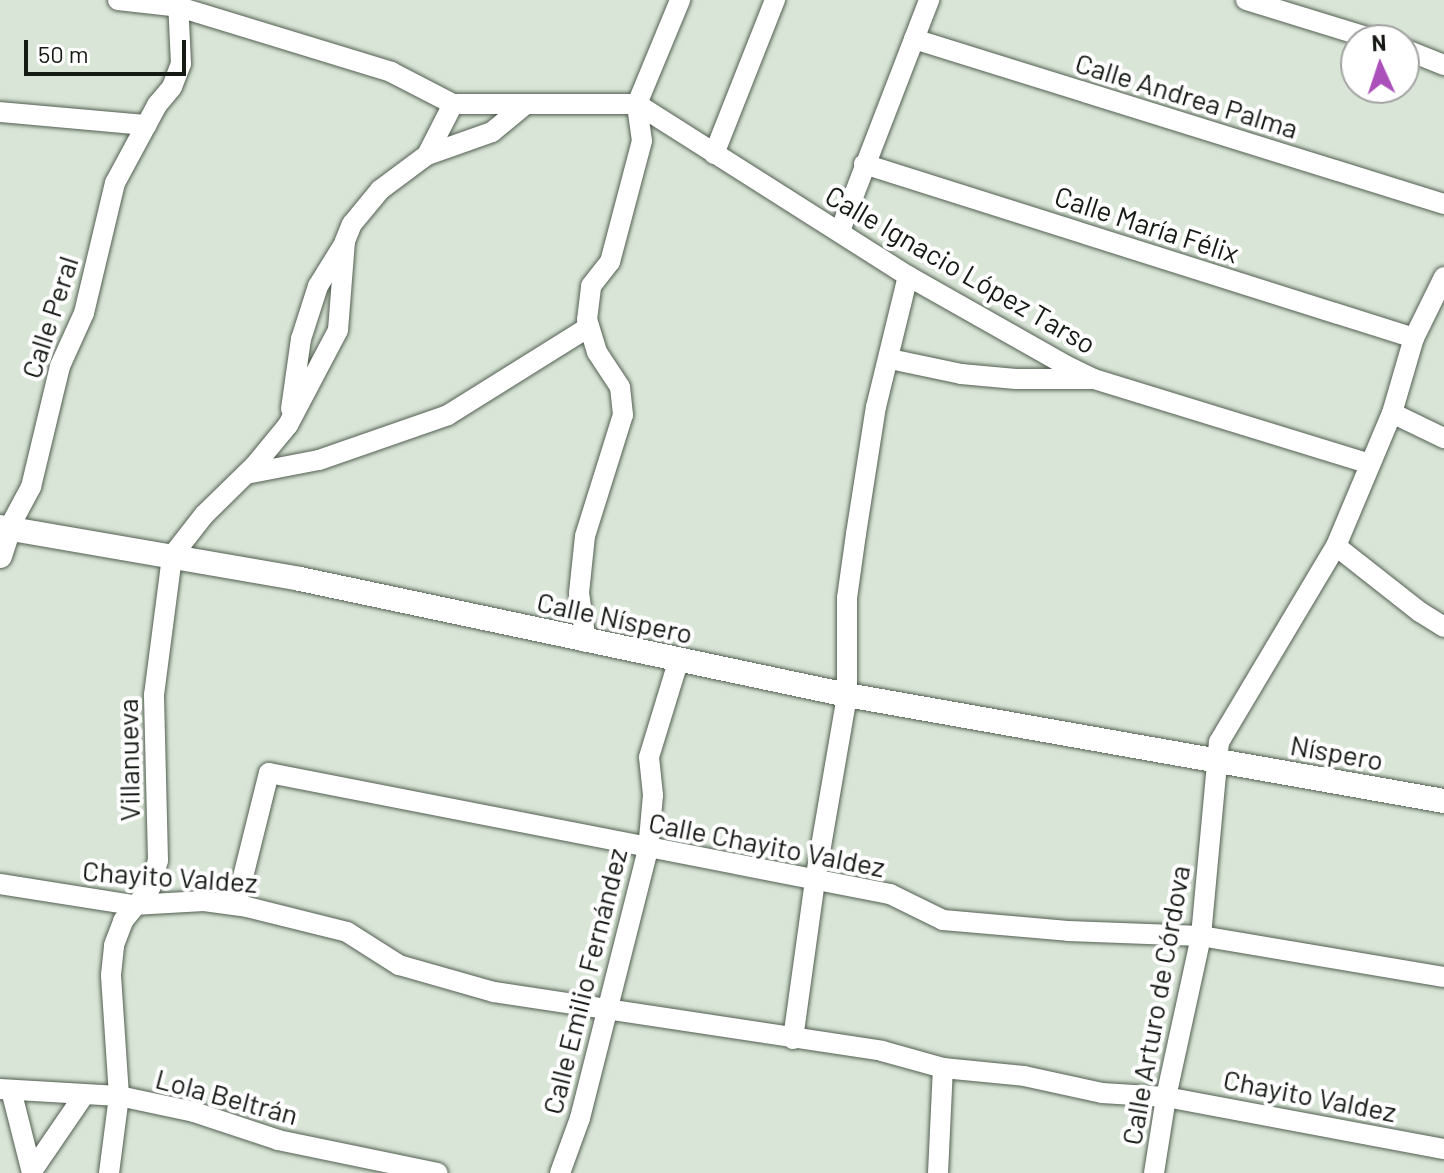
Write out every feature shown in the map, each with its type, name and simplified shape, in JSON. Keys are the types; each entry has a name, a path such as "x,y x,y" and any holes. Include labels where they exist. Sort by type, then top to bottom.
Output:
{"street":[{"path":"118,0 178,4 391,72 453,104 637,104"},
{"path":"586,642 579,593 585,536 623,415 620,387 597,352 589,327 591,286 610,262 642,141 637,104 680,0"},
{"path":"714,154 775,0"},
{"path":"840,231 929,0"},
{"path":"1246,0 1340,29"},
{"name":"Calle Peral","path":"4,528 31,487 60,366 84,313 115,183 146,125 172,87 181,64 178,4"},
{"name":"Calle Andrea Palma","path":"914,39 1444,204"},
{"path":"1420,52 1442,56"},
{"path":"427,155 453,104"},
{"path":"288,425 301,339 318,286 352,224 380,190 427,155 492,132 526,104"},
{"name":"Calle Ignacio López Tarso","path":"637,104 908,276 1094,379 1370,464"},
{"path":"0,112 146,125"},
{"name":"Calle María Félix","path":"864,164 1414,338"},
{"path":"172,556 204,515 246,474 288,425 338,330 345,241"},
{"path":"793,1039 815,881 847,695 847,598 876,407 908,276"},
{"name":"Calle Arturo de Córdova","path":"1154,1173 1166,1097 1201,936 1219,742 1336,546 1392,413 1414,338 1442,287"},
{"path":"246,474 319,460 448,415 589,327"},
{"path":"890,359 961,374 1016,379 1094,379"},
{"path":"1392,413 1444,438"},
{"path":"0,556 4,528"},
{"name":"Calle Níspero","path":"4,528 300,579 678,662 1219,761"},
{"path":"1336,546 1444,627"},
{"name":"Villanueva","path":"109,1173 119,1096 111,975 114,945 133,905 150,888 158,860 154,695 172,556"},
{"path":"1420,612 1444,612"},
{"name":"Calle Emilio Fernández","path":"560,1173 580,1118 648,850 653,795 649,757 678,662"},
{"name":"Níspero","path":"1219,761 1444,801"},
{"name":"Calle Chayito Valdez","path":"236,905 269,773 648,850 890,894 943,920 1068,931 1201,936 1444,977"},
{"name":"Chayito Valdez","path":"0,884 133,905 204,901 236,905 347,932 399,965 433,978 494,992 608,1009"},
{"path":"608,1009 882,1051 943,1068 1024,1076 1102,1093 1166,1097"},
{"path":"938,1173 943,1068"},
{"path":"6,1090 32,1172"},
{"name":"Lola Beltrán","path":"6,1090 119,1096 194,1112 278,1140 438,1173"},
{"path":"32,1172 84,1095"},
{"name":"Chayito Valdez","path":"1166,1097 1444,1149"}]}
